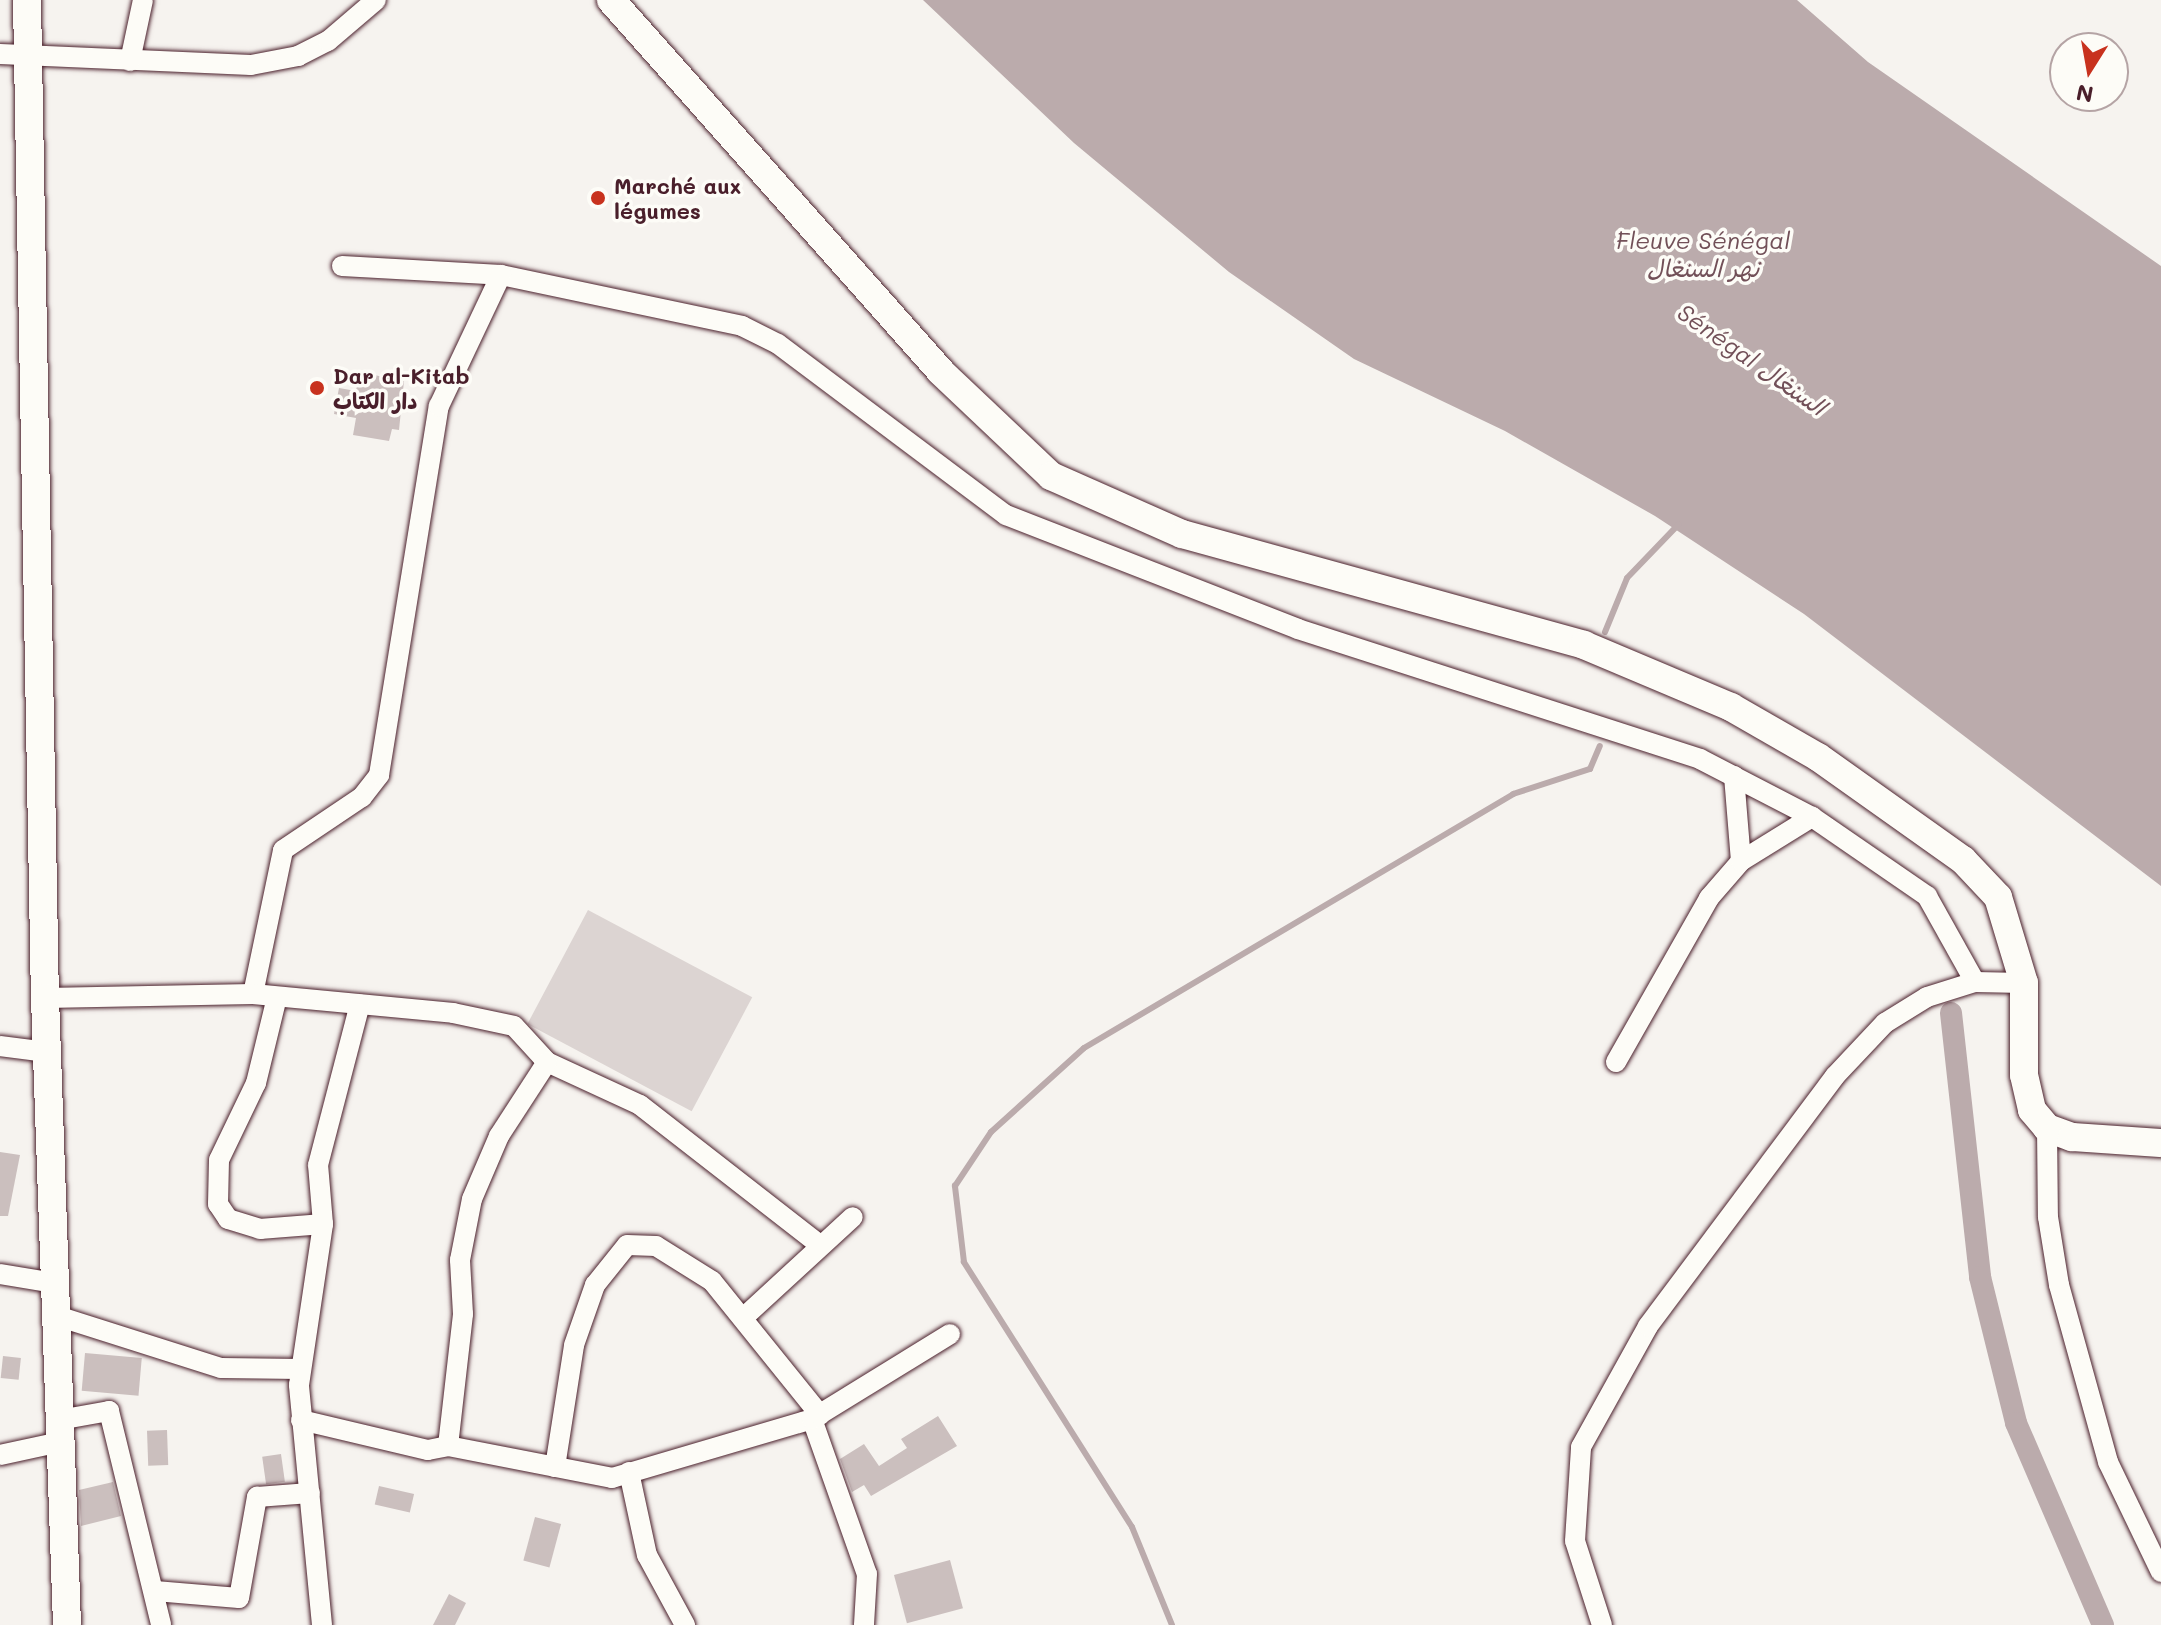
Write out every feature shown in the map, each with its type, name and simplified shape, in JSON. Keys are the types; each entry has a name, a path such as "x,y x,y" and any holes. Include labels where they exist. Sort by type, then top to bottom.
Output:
{"street":[{"path":"27,0 14,57 54,1315 67,1625"},
{"path":"130,61 143,0"},
{"path":"14,57 251,65 298,56 376,0"},
{"path":"611,0 941,372 1051,476 1182,534 1584,645 1731,707 1818,757 1963,860 1998,897 2024,983 2024,1075 2032,1110 2047,1128 2072,1137 2161,1143"},
{"path":"342,266 501,275 742,326 778,344 1006,515 1298,629 1470,689 1611,727 1734,776 1812,817 1927,896 1975,982"},
{"path":"253,994 283,850 362,797 379,775 439,406 501,275"},
{"path":"1734,776 1741,861"},
{"path":"1616,1062 1709,898 1741,861 1812,817"},
{"path":"1602,1625 1575,1541 1581,1447 1599,1403 1835,1076 1885,1023 1927,997 1975,982 2024,983"},
{"path":"45,998 253,994 360,1004 514,1026 547,1062 640,1105 821,1246"},
{"path":"277,997 256,1083 223,1146 218,1204 228,1219 260,1229 323,1224"},
{"path":"322,1625 301,1420 300,1369 323,1224 318,1165 360,1004"},
{"path":"0,1046 47,1052"},
{"path":"448,1446 463,1314 460,1260 472,1199 499,1136 547,1062"},
{"path":"2047,1128 2048,1217 2059,1285 2108,1462 2161,1572"},
{"path":"743,1318 853,1217"},
{"path":"555,1467 574,1345 595,1285 616,1253 627,1245 656,1246 712,1281 816,1417 867,1574 864,1625"},
{"path":"0,1274 54,1283"},
{"path":"54,1315 221,1368 300,1369"},
{"path":"301,1420 428,1450 448,1446 603,1477 816,1417 950,1334"},
{"path":"0,1455 109,1411 161,1625"},
{"path":"629,1472 647,1555 685,1625"},
{"path":"155,1591 239,1598 257,1497 310,1493"}],"shaded area":[{"path":"588,910 752,997 692,1111 527,1024"}],"water":[{"name":"Fleuve Sénégal نهر السنغال","path":"923,0 1797,0 1868,62 2161,266 2161,886 1804,614 1655,516 1505,431 1354,359 1229,272 1074,143"}],"building":[{"path":"359,372 404,381 399,430 392,429 389,441 353,435 356,418 334,414 339,388 356,391"},
{"path":"0,1152 20,1155 8,1216 0,1216"},
{"path":"85,1353 142,1358 138,1396 82,1391"},
{"path":"3,1356 21,1358 19,1380 1,1378"},
{"path":"938,1416 957,1446 871,1496 864,1485 852,1492 840,1459 864,1444 879,1466 907,1448 901,1439"},
{"path":"167,1430 168,1465 148,1466 147,1431"},
{"path":"281,1454 285,1482 266,1484 262,1457"},
{"path":"113,1482 121,1516 81,1526 79,1490"},
{"path":"379,1486 414,1494 410,1513 375,1505"},
{"path":"535,1517 561,1524 549,1567 523,1560"},
{"path":"950,1560 963,1608 907,1623 894,1575"},
{"path":"449,1594 466,1603 455,1625 433,1625"}],"waterway":[{"path":"1605,632 1627,578 1678,525"},
{"path":"1172,1625 1132,1527 964,1262 955,1186 991,1132 1084,1048 1513,794 1590,769 1600,746"},
{"path":"1951,1013 1980,1277 2016,1423 2103,1625"}],"place":[{"name":"Marché aux légumes","path":"598,198"},
{"name":"Dar al-Kitab دار الكتاب","path":"317,388"}],"water label":[{"name":"Sénégal السنغال","path":"1752,359"}]}
